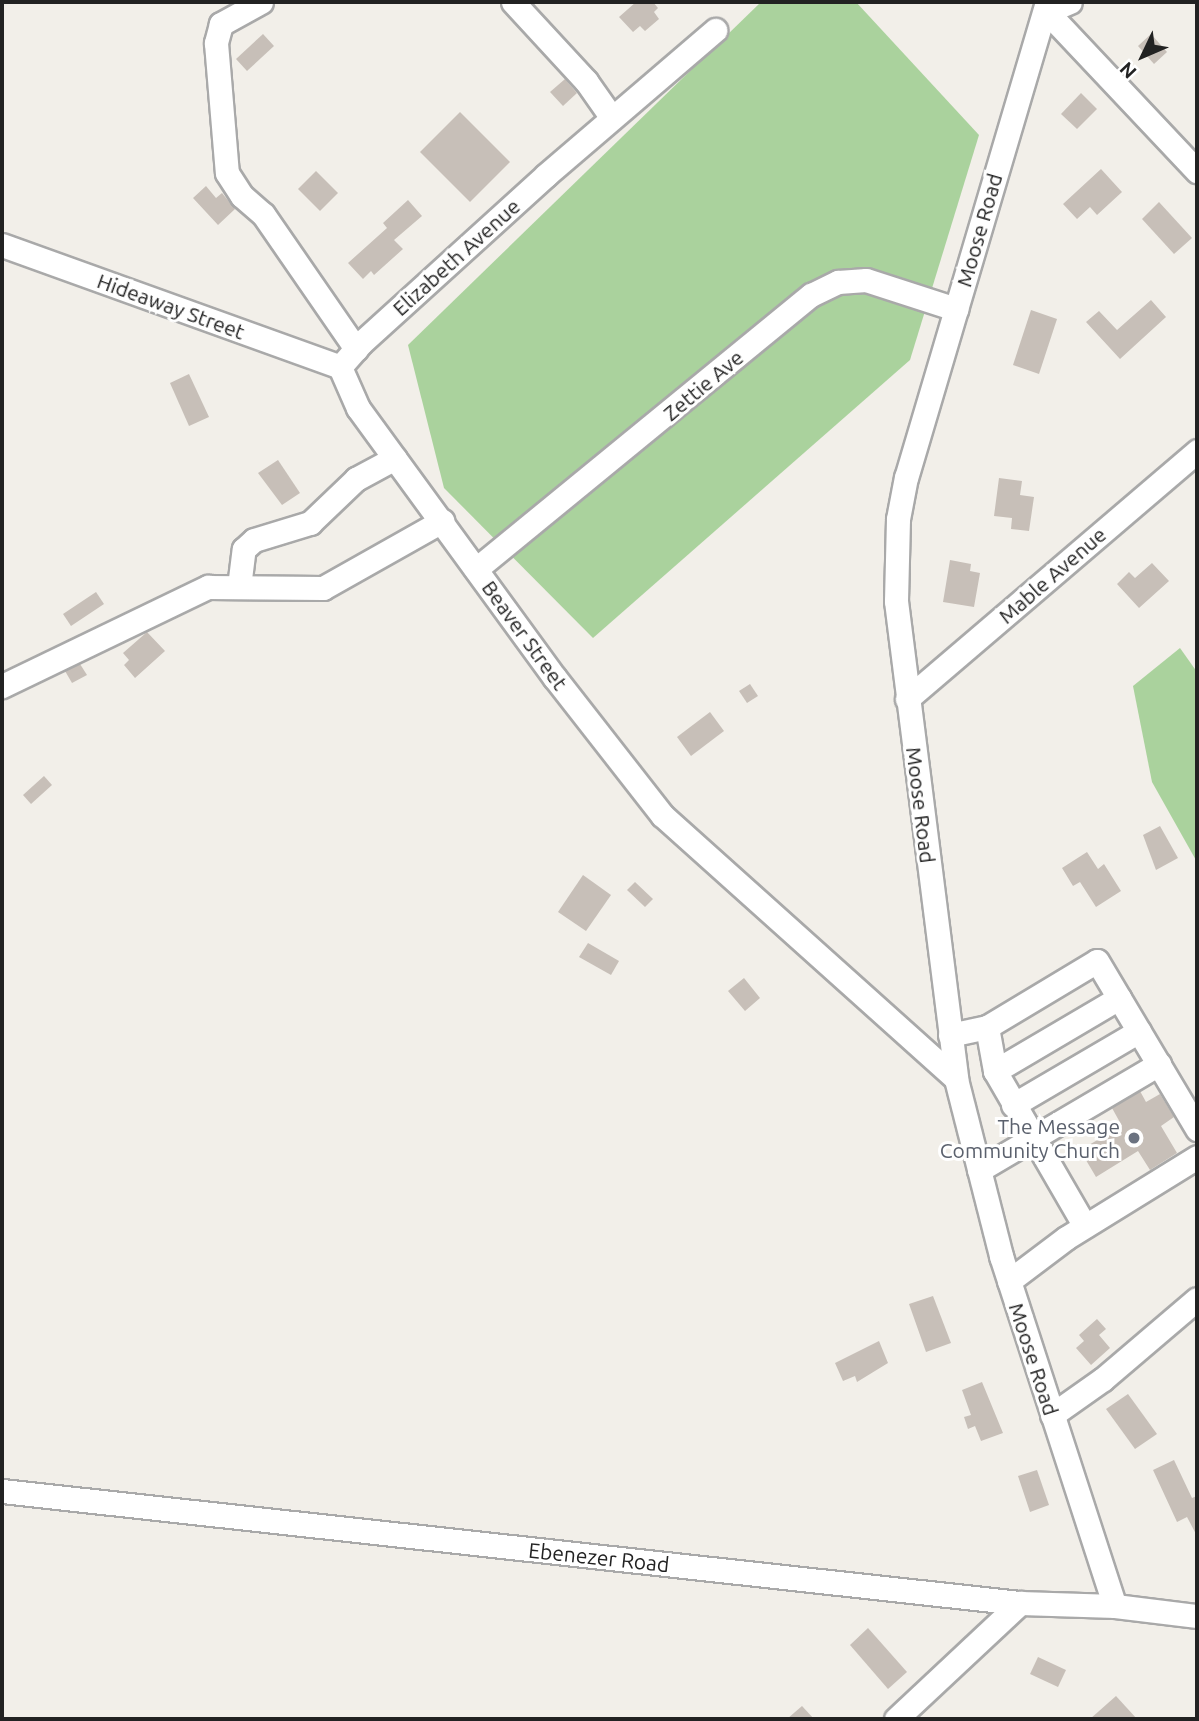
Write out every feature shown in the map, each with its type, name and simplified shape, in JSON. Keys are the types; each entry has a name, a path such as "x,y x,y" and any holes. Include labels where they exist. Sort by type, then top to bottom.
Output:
{"street":[{"path":"261,2 221,24 216,43 227,173 242,196 263,215 356,349"},
{"path":"513,2 586,81 612,118"},
{"path":"1047,7 1070,2"},
{"path":"1047,7 1197,170"},
{"name":"Moose Road","path":"1047,7 956,309 898,519 896,601 956,1079 1009,1281 1115,1606"},
{"name":"Elizabeth Avenue","path":"340,368 356,349 612,118 715,30"},
{"name":"Hideaway Street","path":"2,245 340,368"},
{"name":"Zettie Ave","path":"476,569 811,295 838,282 866,280 956,309"},
{"path":"2,686 208,587 323,588 442,521 358,408 340,368"},
{"name":"Mable Avenue","path":"907,699 1197,451"},
{"path":"239,587 244,549 254,540 310,523 356,479 395,458"},
{"name":"Beaver Street","path":"442,521 662,815 956,1079"},
{"path":"950,1035 987,1027 1097,961 1197,1129"},
{"path":"995,1070 1119,998"},
{"path":"987,1027 995,1070 1085,1226"},
{"path":"1013,1105 1139,1031"},
{"path":"979,1170 1159,1063"},
{"path":"1009,1281 1085,1226 1197,1157"},
{"path":"1052,1415 1102,1379 1197,1299"},
{"name":"Ebenezer Road","path":"2,1491 1020,1603 1115,1606 1197,1616"},
{"path":"896,1719 1020,1603"}],"green space":[{"path":"761,2 856,2 979,135 910,360 593,638 444,488 408,345"},
{"path":"1180,648 1197,672 1197,862 1152,782 1133,686"}],"building":[{"path":"636,2 653,2 658,8 654,12 659,19 645,31 640,26 633,32 619,17"},
{"path":"263,34 274,46 247,71 236,59"},
{"path":"1151,34 1167,52 1154,64 1138,46"},
{"path":"565,79 577,93 563,106 550,92"},
{"path":"1081,93 1097,109 1077,129 1061,114"},
{"path":"460,112 510,162 470,202 420,152"},
{"path":"1101,169 1122,192 1097,215 1090,207 1077,219 1063,204"},
{"path":"316,171 338,193 320,211 298,189"},
{"path":"206,186 216,198 222,193 235,209 218,225 193,198"},
{"path":"408,200 422,216 394,240 403,249 374,275 371,271 363,279 348,263 387,228 383,223"},
{"path":"1159,202 1192,238 1174,254 1142,219"},
{"path":"1151,300 1166,317 1120,359 1086,322 1099,311 1117,330"},
{"path":"1031,310 1057,319 1039,374 1013,365"},
{"path":"189,374 209,417 189,426 170,383"},
{"path":"278,460 300,493 282,505 258,473"},
{"path":"999,478 1022,481 1020,495 1034,497 1029,531 1011,529 1012,518 994,516"},
{"path":"950,560 971,564 970,571 980,573 974,607 943,602"},
{"path":"1152,563 1169,581 1139,608 1117,584 1129,572 1135,578"},
{"path":"96,592 104,604 71,626 63,614"},
{"path":"147,632 165,651 135,678 124,665 129,660 123,653"},
{"path":"80,664 87,675 72,683 65,671"},
{"path":"750,684 758,696 747,703 739,691"},
{"path":"710,712 724,731 691,756 677,737"},
{"path":"44,776 52,785 31,804 23,795"},
{"path":"1160,826 1178,858 1156,870 1143,835"},
{"path":"1087,852 1098,869 1104,864 1121,891 1096,907 1080,882 1073,886 1062,868"},
{"path":"583,875 611,895 586,931 558,912"},
{"path":"635,882 653,899 645,907 627,890"},
{"path":"588,943 619,961 611,975 579,957"},
{"path":"744,978 760,998 745,1011 728,991"},
{"name":"The Message Community Church","path":"1140,1091 1146,1102 1160,1094 1174,1117 1161,1126 1177,1153 1150,1170 1138,1151 1096,1177 1080,1150 1122,1126 1112,1108"},
{"path":"933,1296 951,1343 926,1352 909,1304"},
{"path":"1097,1319 1106,1329 1099,1335 1110,1348 1091,1365 1076,1348 1084,1341 1079,1335"},
{"path":"879,1341 888,1363 857,1382 855,1376 843,1381 835,1363"},
{"path":"982,1382 1003,1433 981,1441 975,1426 968,1429 964,1417 971,1415 962,1390"},
{"path":"1128,1394 1157,1434 1135,1449 1106,1409"},
{"path":"1174,1460 1192,1498 1197,1496 1197,1536 1187,1517 1177,1522 1153,1470"},
{"path":"1037,1470 1049,1505 1030,1512 1018,1476"},
{"path":"868,1628 907,1672 888,1689 850,1645"},
{"path":"1038,1657 1066,1670 1058,1687 1030,1674"},
{"path":"1116,1696 1137,1719 1090,1719"},
{"path":"802,1706 814,1719 787,1719"}],"place":[{"name":"The Message Community Church","path":"1134,1138"}]}
